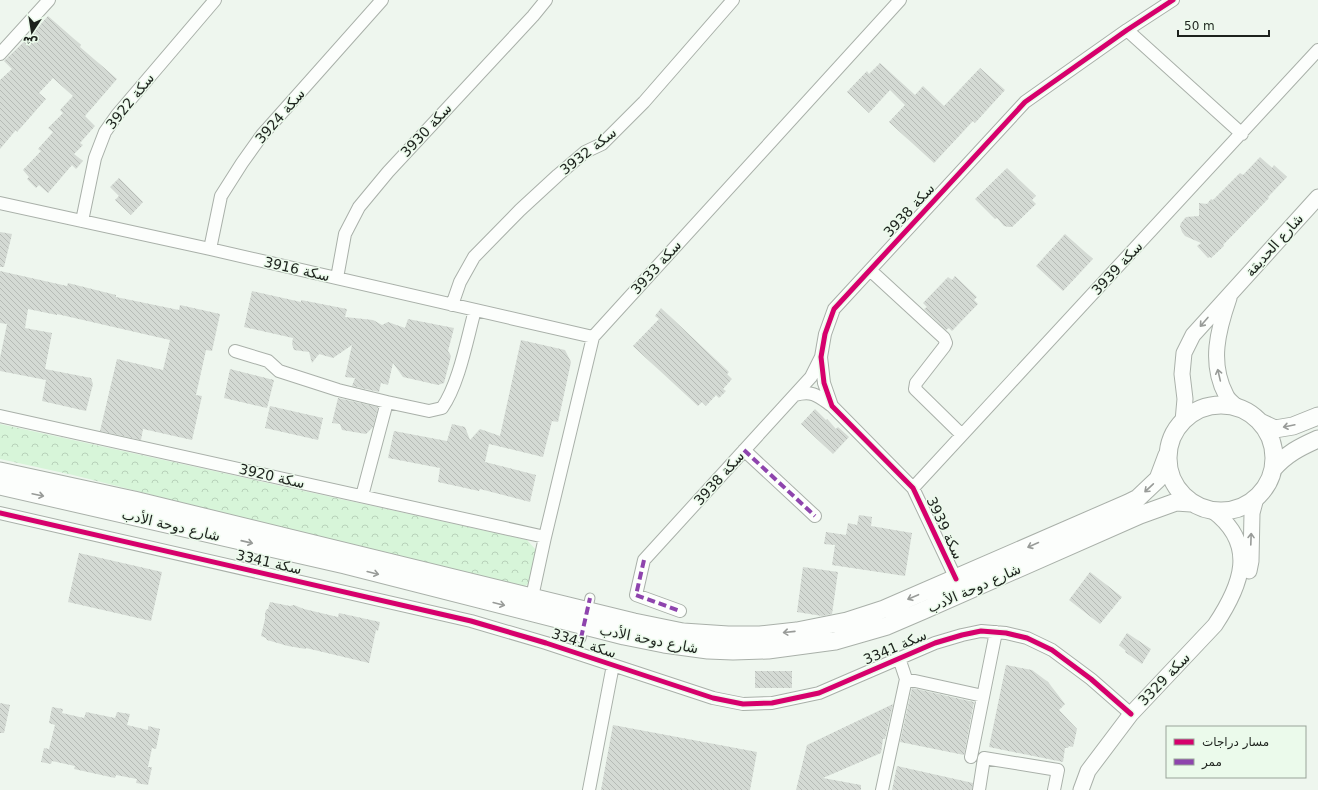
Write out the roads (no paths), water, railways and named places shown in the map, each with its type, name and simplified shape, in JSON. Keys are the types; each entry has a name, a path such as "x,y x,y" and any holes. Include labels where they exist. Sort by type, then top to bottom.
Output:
{"main road":[{"path":"1260,422 1272,444 1274,457 1273,469 1269,480 1264,490 1256,498 1236,509 1213,511 1202,508 1181,494 1173,482 1168,469 1167,455 1172,437 1183,421 1194,412 1208,407 1223,405 1238,408 1250,414 1260,422 1275,429 1293,426 1318,416"},
{"path":"1273,469 1283,458 1318,439"},
{"name":"شارع دوحة الأدب","path":"0,486 345,565 586,618 634,622 683,632 728,635 788,632 821,627 847,621 884,609 956,579 1138,498 1158,479 1167,455"},
{"name":"شارع دوحة الأدب","path":"0,471 134,500 532,597 586,618 664,644 733,651 768,650 835,641 888,626 1140,515 1176,502 1191,502"}],"street":[{"path":"0,54 49,0"},
{"name":"سكة 3922","path":"82,221 95,158 105,132 117,115 215,0"},
{"name":"سكة 3924","path":"210,249 221,196 242,163 262,135 382,0"},
{"name":"سكة 3930","path":"337,278 345,234 360,207 388,172 533,16 546,0"},
{"name":"سكة 3932","path":"452,305 460,282 474,256 558,175 585,152 602,144 644,102 733,0"},
{"name":"سكة 3933","path":"532,597 593,337 900,0"},
{"name":"سكة 3938","path":"832,406 824,383 821,357 825,334 834,309 1026,102 1127,30 1173,0"},
{"path":"1127,30 1242,134"},
{"name":"سكة 3939","path":"956,579 913,488 1242,134 1318,50"},
{"name":"شارع الحديقة","path":"1183,421 1185,400 1182,374 1184,353 1193,334 1318,197"},
{"name":"سكة 3916","path":"0,203 210,249 593,337"},
{"path":"870,270 944,338 946,343 944,347 916,383 915,389 962,435"},
{"name":"شارع الحديقة","path":"1230,293 1219,327 1216,350 1218,376 1226,396 1238,408"},
{"path":"235,351 268,361 279,371 338,390 387,402 429,410 442,408 449,397 465,349 474,310"},
{"name":"سكة 3938","path":"680,611 636,595 644,560 811,377 821,357"},
{"name":"سكة 3938","path":"795,395 802,393 814,393 832,406 913,488"},
{"path":"362,496 387,402"},
{"name":"سكة 3920","path":"0,416 545,537"},
{"path":"744,450 816,516"},
{"name":"سكة 3329","path":"1224,611 1237,600 1246,583 1251,561 1252,513 1256,498"},
{"name":"سكة 3329","path":"1081,790 1088,771 1131,714 1215,625 1238,583 1242,565 1240,549 1234,534 1222,518 1213,511"},
{"name":"سكة 3341","path":"0,513 471,621 546,643 713,698 742,704 772,703 819,693 935,643 962,634 981,631 1006,633 1027,638 1052,650 1091,679 1131,714"},
{"path":"971,756 996,632"},
{"path":"882,790 906,679 899,658"},
{"path":"589,790 613,665"},
{"path":"906,679 983,696"},
{"path":"979,790 984,758 1058,770 1054,790"}]}
